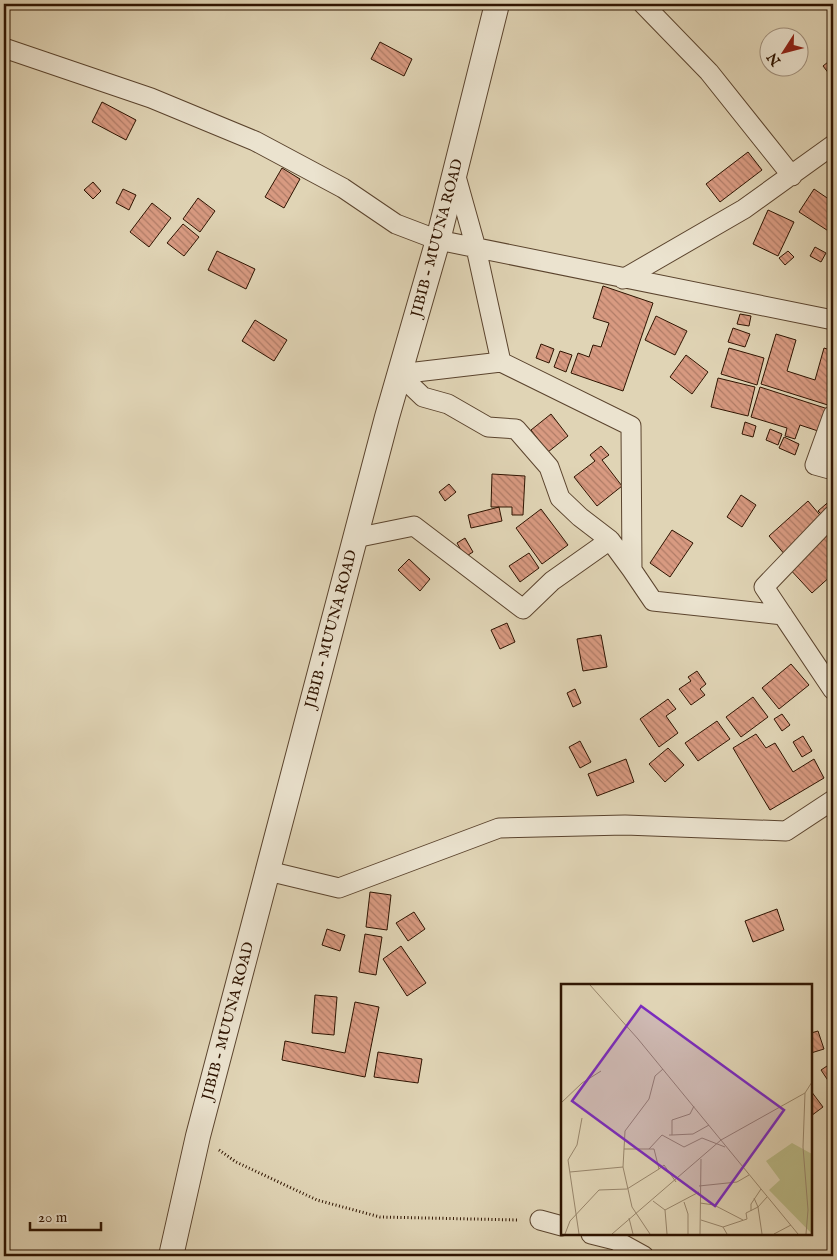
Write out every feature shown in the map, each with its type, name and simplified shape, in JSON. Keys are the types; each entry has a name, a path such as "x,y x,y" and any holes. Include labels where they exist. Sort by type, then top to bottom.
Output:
{"street":[{"name":"JIBIB - MUUNA ROAD","path":"171,1256 198,1136 355,538 399,374 438,240 497,4"},
{"path":"644,4 709,72 792,176"},
{"path":"4,48 151,98 255,140 343,188 396,224 438,240 833,320"},
{"path":"623,278 744,209 831,151"},
{"path":"455,173 476,248 501,362"},
{"path":"399,374 501,362 631,426 632,570"},
{"path":"399,374 423,397 448,404 488,427 516,429 549,467 560,498 580,517 610,540 653,601 783,615"},
{"path":"833,414 815,465 833,470"},
{"path":"833,515 764,588 833,690"},
{"path":"355,538 414,526 523,609 552,581 610,540"},
{"path":"268,871 339,888 499,828 625,825 786,831 833,800"},
{"path":"540,1220 561,1226"},
{"path":"595,1235 615,1240 644,1256"}],"path":[{"path":"198,1136 236,1162 317,1200 380,1217 540,1220"}],"building":[{"path":"380,42 412,59 404,76 371,59"},
{"path":"833,58 833,79 823,66"},
{"path":"102,102 136,120 126,140 92,122"},
{"path":"748,152 762,170 720,202 706,184"},
{"path":"282,168 300,179 284,208 265,197"},
{"path":"93,182 101,191 93,199 84,190"},
{"path":"123,189 136,195 129,210 116,203"},
{"path":"814,189 833,202 833,234 799,212"},
{"path":"198,198 215,211 200,232 183,219"},
{"path":"152,203 171,218 149,247 130,232"},
{"path":"768,210 794,222 778,256 753,244"},
{"path":"183,224 199,237 184,256 167,243"},
{"path":"815,247 826,253 821,262 810,256"},
{"path":"217,251 255,269 246,289 208,270"},
{"path":"788,251 794,257 785,265 779,258"},
{"path":"603,286 653,303 623,391 571,373 578,353 589,357 593,345 601,347 609,323 593,318"},
{"path":"740,314 751,316 749,326 737,324"},
{"path":"656,316 687,331 675,355 645,340"},
{"path":"255,320 287,340 274,361 242,341"},
{"path":"733,328 750,334 745,347 728,342"},
{"path":"776,334 796,340 787,371 815,380 824,348 833,351 833,398 831,406 761,384"},
{"path":"541,344 554,349 549,363 536,358"},
{"path":"729,348 764,358 757,385 721,374"},
{"path":"560,351 572,355 566,372 554,367"},
{"path":"686,355 708,372 692,394 670,377"},
{"path":"718,378 755,387 748,416 711,407"},
{"path":"760,387 828,409 821,432 800,425 795,439 785,436 787,428 751,417"},
{"path":"551,414 568,436 548,452 531,430"},
{"path":"745,422 756,426 753,437 742,434"},
{"path":"770,429 782,434 778,445 766,440"},
{"path":"784,437 799,444 795,455 779,448"},
{"path":"601,446 609,455 602,460 622,486 597,506 574,477 595,461 590,455"},
{"path":"492,474 525,476 523,515 512,515 512,507 491,507"},
{"path":"449,484 456,492 445,501 439,492"},
{"path":"741,495 756,505 742,527 727,517"},
{"path":"833,498 833,511 825,518 818,511"},
{"path":"808,501 825,521 786,556 769,536"},
{"path":"499,507 502,521 471,528 468,515"},
{"path":"541,509 568,545 542,564 516,528"},
{"path":"833,523 833,574 812,593 787,566"},
{"path":"672,530 693,543 670,577 650,563"},
{"path":"465,538 473,552 465,557 457,543"},
{"path":"529,553 539,568 520,582 509,566"},
{"path":"409,559 430,579 420,591 398,570"},
{"path":"507,623 515,642 500,649 491,630"},
{"path":"601,635 607,667 583,671 577,639"},
{"path":"791,664 809,685 779,709 762,688"},
{"path":"697,671 706,684 700,689 705,695 691,705 679,689 691,681 688,677"},
{"path":"575,689 581,703 573,707 567,693"},
{"path":"753,697 768,717 741,737 726,717"},
{"path":"668,699 676,709 666,716 678,733 659,747 640,719"},
{"path":"782,714 790,725 782,731 774,719"},
{"path":"717,721 730,739 698,761 685,743"},
{"path":"756,734 766,748 775,743 793,772 814,759 824,778 770,810 733,748"},
{"path":"803,736 812,751 802,757 793,742"},
{"path":"580,741 591,762 580,768 569,747"},
{"path":"668,748 684,765 665,782 649,764"},
{"path":"626,759 634,782 597,796 588,774"},
{"path":"370,892 391,895 387,930 366,927"},
{"path":"777,909 784,930 753,942 745,921"},
{"path":"414,912 425,929 408,941 396,923"},
{"path":"327,929 345,935 340,951 322,945"},
{"path":"365,934 382,937 376,975 359,972"},
{"path":"401,946 426,983 407,996 383,959"},
{"path":"315,995 337,997 334,1035 312,1033"},
{"path":"355,1002 379,1007 365,1077 282,1060 285,1041 345,1053"},
{"path":"818,1031 824,1049 812,1053 812,1033"},
{"path":"378,1052 422,1059 418,1083 374,1077"},
{"path":"833,1062 833,1088 821,1070"},
{"path":"812,1092 823,1107 812,1115"}]}
